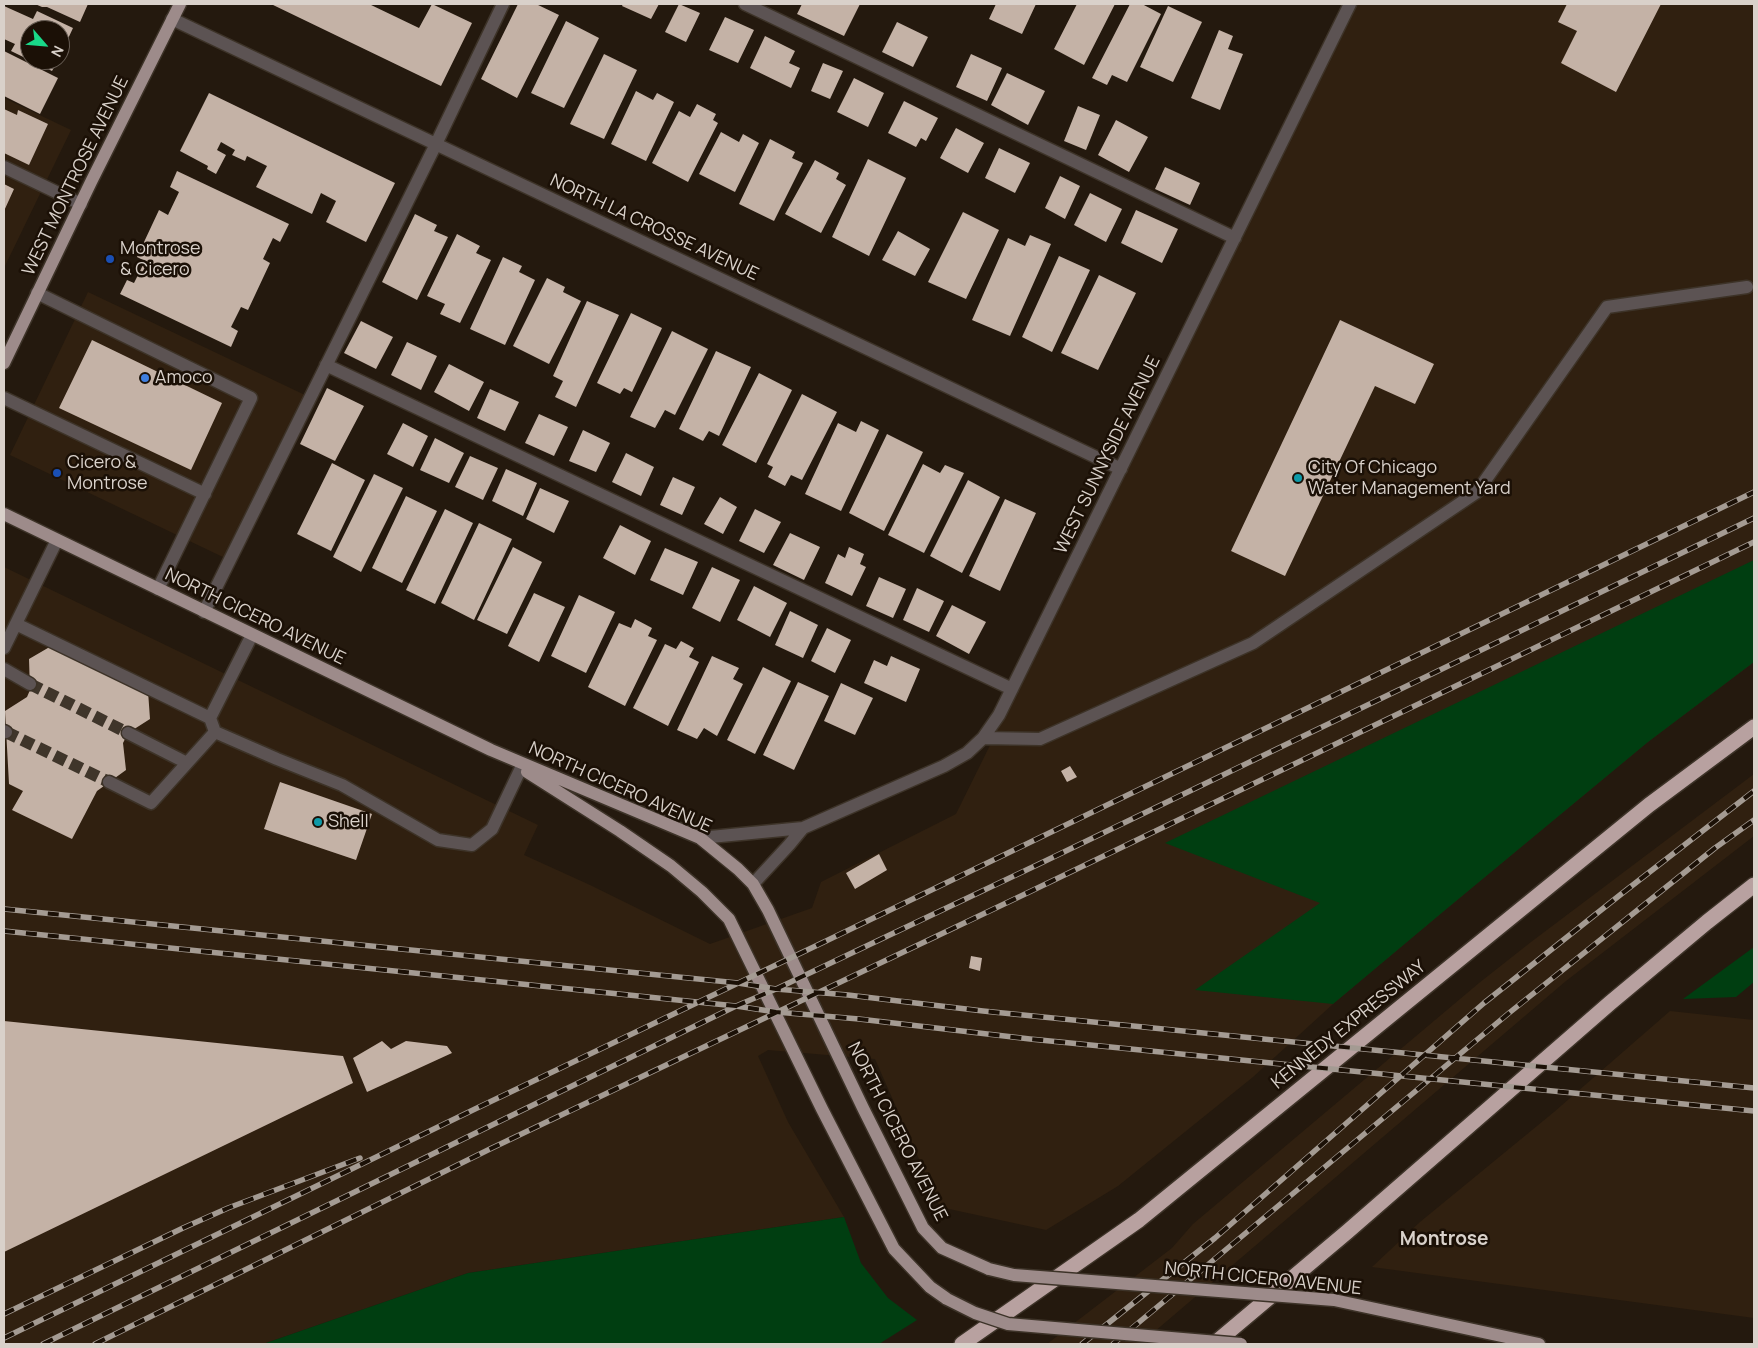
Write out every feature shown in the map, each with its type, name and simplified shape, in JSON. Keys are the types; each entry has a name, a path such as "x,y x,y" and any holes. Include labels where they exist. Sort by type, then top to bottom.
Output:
{"highway":[{"name":"KENNEDY EXPRESSWAY","path":"962,1344 1140,1220 1649,805 1754,727"},
{"path":"1214,1344 1347,1232 1610,1003 1706,922 1754,885"}],"main road":[{"name":"WEST MONTROSE AVENUE","path":"4,363 80,204 180,4"},
{"name":"NORTH CICERO AVENUE","path":"4,514 491,750 700,838 753,884 768,910 923,1228 942,1248 990,1269 1023,1276 1334,1300 1540,1344"},
{"name":"NORTH CICERO AVENUE","path":"491,750 620,830 671,866 702,892 729,919 822,1109 894,1248 930,1287 947,1299 975,1314 1008,1324 1242,1344"}],"street":[{"path":"204,612 436,144 503,4"},
{"path":"745,4 1235,238"},
{"name":"WEST SUNNYSIDE AVENUE","path":"700,838 803,828 944,766 967,753 983,738 1000,715 1350,4"},
{"name":"NORTH LA CROSSE AVENUE","path":"172,19 1121,469"},
{"path":"4,167 80,204"},
{"path":"983,738 1040,739 1253,643 1477,492 1607,307 1747,287"},
{"path":"37,293 251,398 158,590"},
{"path":"326,365 1012,688"},
{"path":"4,398 205,494"},
{"path":"4,648 57,540"},
{"path":"16,624 210,718 215,732 277,760 342,785 438,840 472,845 492,829 521,768"},
{"path":"210,718 252,635"},
{"path":"4,669 30,684"},
{"path":"109,782 151,803 215,732"},
{"path":"128,733 187,763"},
{"name":"WEST SUNNYSIDE AVENUE","path":"753,884 789,846 803,828"}],"shaded area":[{"path":"1356,4 1754,4 1754,662 1648,742 1333,1004 1253,1077 1118,1186 1046,1230 940,1207 875,1059 768,1050 758,1056 788,1122 844,1217 468,1273 263,1344 4,1344 4,567 538,825 524,855 710,944 812,908 821,882 956,814"},
{"path":"4,98 71,130 4,268"},
{"path":"88,292 305,395 227,559 10,455"},
{"path":"1754,774 1754,836 1566,981 1140,1344 1047,1344 1172,1248 1193,1224 1479,983"},
{"path":"1670,1011 1754,1020 1754,1318 1372,1267 1420,1222 1554,1112"}],"green space":[{"path":"1754,560 1754,662 1648,742 1333,1004 1195,990 1320,903 1165,843"},
{"path":"1754,947 1754,982 1736,997 1683,999"},
{"path":"844,1217 861,1263 888,1298 917,1320 879,1344 263,1344 468,1273"}],"building":[{"path":"35,4 88,4 80,22 47,7"},
{"path":"271,4 369,4 419,28 432,4 472,23 441,86"},
{"path":"518,4 536,4 559,15 517,98 481,79"},
{"path":"623,4 659,4 651,19 622,6"},
{"path":"679,4 700,13 686,42 665,32"},
{"path":"802,4 860,4 844,36 797,14"},
{"path":"996,4 1036,4 1022,34 989,19"},
{"path":"1077,4 1115,4 1084,65 1054,49"},
{"path":"1130,4 1142,4 1161,14 1127,82 1112,75 1107,85 1092,78"},
{"path":"1567,4 1661,4 1616,92 1561,63 1577,31 1558,22"},
{"path":"4,6 33,19 37,11 56,20 20,20 20,55 11,51 15,44 4,39"},
{"path":"1168,6 1202,22 1173,82 1140,67"},
{"path":"725,17 754,30 738,63 709,50"},
{"path":"566,21 599,38 564,108 531,93"},
{"path":"897,22 928,37 913,67 882,52"},
{"path":"1219,30 1233,36 1228,49 1243,54 1220,110 1191,98"},
{"path":"765,36 795,51 789,63 800,68 791,88 750,68"},
{"path":"4,51 20,59 20,70 42,70 58,78 40,114 4,96"},
{"path":"604,54 637,70 604,139 570,124"},
{"path":"971,54 1002,68 987,101 956,87"},
{"path":"823,63 843,71 830,99 811,91"},
{"path":"1007,73 1045,91 1028,125 991,105"},
{"path":"854,78 884,93 868,127 837,112"},
{"path":"636,91 653,100 657,93 674,102 646,161 611,144"},
{"path":"209,93 395,183 366,242 326,222 336,201 321,193 312,214 256,187 267,166 247,156 245,161 232,155 235,150 221,142 217,150 226,155 216,174 207,169 208,166 180,151"},
{"path":"904,101 938,118 926,141 921,138 916,147 888,133"},
{"path":"697,104 716,114 713,120 718,123 688,182 652,163 679,111 690,117"},
{"path":"1078,106 1100,115 1086,150 1064,141"},
{"path":"4,109 17,115 18,110 48,124 29,165 4,153"},
{"path":"1116,120 1148,137 1129,172 1098,155"},
{"path":"956,128 984,143 968,173 940,158"},
{"path":"721,132 739,142 743,134 759,143 735,192 699,174"},
{"path":"770,139 795,152 792,158 803,163 774,221 739,204"},
{"path":"999,148 1030,163 1015,193 985,178"},
{"path":"868,159 906,178 869,256 832,237"},
{"path":"815,160 839,173 836,179 846,185 821,233 785,214"},
{"path":"1165,167 1200,183 1190,205 1155,189"},
{"path":"177,171 289,224 280,242 273,238 263,259 270,263 248,310 241,307 231,327 238,331 231,347 120,294 127,280 134,283 145,261 137,257 159,210 168,215 179,192 170,187"},
{"path":"1060,176 1080,186 1065,219 1045,208"},
{"path":"4,184 14,189 4,211"},
{"path":"1090,193 1122,209 1106,242 1074,225"},
{"path":"1136,210 1178,229 1162,263 1121,243"},
{"path":"963,212 999,230 966,299 928,282"},
{"path":"415,214 437,225 434,231 448,237 417,300 382,282"},
{"path":"898,231 930,249 915,276 882,260"},
{"path":"457,234 480,246 476,253 491,260 460,323 440,314 445,304 427,296"},
{"path":"1030,235 1051,244 1010,336 972,320 1008,238 1025,246"},
{"path":"1059,256 1090,270 1052,352 1022,337"},
{"path":"503,257 522,266 519,272 535,280 505,345 470,329"},
{"path":"1099,275 1136,293 1098,370 1061,353"},
{"path":"547,278 565,287 563,292 581,301 549,364 513,346"},
{"path":"587,301 619,315 576,407 555,397 563,381 553,376"},
{"path":"631,313 662,328 632,392 624,388 620,394 597,383"},
{"name":"City Of Chicago Water Management Yard","path":"1340,320 1434,364 1415,404 1375,386 1285,576 1231,551"},
{"path":"361,321 393,337 376,369 344,353"},
{"path":"672,331 708,349 675,415 665,410 655,428 630,417"},
{"name":"Amoco","path":"92,340 222,403 191,470 59,408"},
{"path":"407,342 437,356 421,390 391,375"},
{"path":"716,351 751,367 719,436 709,431 703,441 679,429"},
{"path":"449,364 484,382 469,411 434,392"},
{"path":"759,373 792,390 756,463 722,445"},
{"path":"327,388 364,406 335,461 300,444"},
{"path":"490,389 519,402 505,431 477,418"},
{"path":"802,394 837,412 802,480 791,475 785,486 768,477 773,467 767,464"},
{"path":"539,414 568,427 554,456 525,443"},
{"path":"861,421 879,430 841,511 805,494 838,423 856,432"},
{"path":"403,423 428,436 413,467 387,454"},
{"path":"583,430 610,443 596,472 569,461"},
{"path":"887,434 923,452 884,531 849,513"},
{"path":"435,438 464,453 449,483 420,470"},
{"path":"626,453 654,467 641,496 612,482"},
{"path":"470,456 498,468 483,500 455,487"},
{"path":"332,463 365,480 331,551 297,534"},
{"path":"923,464 940,473 945,465 964,473 924,553 888,535"},
{"path":"506,469 537,483 523,516 492,501"},
{"path":"374,474 403,488 361,572 333,557"},
{"path":"673,477 695,487 682,515 660,505"},
{"path":"968,480 1000,497 962,573 930,556"},
{"path":"540,488 569,501 554,533 526,519"},
{"path":"406,496 437,511 402,583 372,568"},
{"path":"720,497 737,507 723,534 704,524"},
{"path":"1005,499 1036,513 1000,591 969,576"},
{"path":"445,509 473,523 435,604 406,590"},
{"path":"755,509 781,522 764,553 739,541"},
{"path":"479,523 512,539 474,620 441,603"},
{"path":"620,525 651,541 635,575 603,558"},
{"path":"790,533 820,547 804,580 773,565"},
{"path":"513,547 542,562 507,634 477,620"},
{"path":"849,547 864,554 860,564 866,567 852,596 825,583 838,554 845,558"},
{"path":"665,548 698,562 683,595 650,580"},
{"path":"712,567 740,580 720,622 692,608"},
{"path":"879,577 906,589 893,618 866,606"},
{"path":"754,586 787,603 770,637 737,620"},
{"path":"917,588 944,601 929,632 903,620"},
{"path":"534,593 565,607 539,662 508,646"},
{"path":"579,595 615,612 586,673 551,656"},
{"path":"952,605 986,622 969,654 936,636"},
{"path":"790,611 818,625 803,658 775,645"},
{"path":"635,619 652,628 648,636 657,640 625,706 588,687 619,623 631,628"},
{"path":"827,628 851,640 835,673 811,661"},
{"path":"681,641 694,648 689,657 699,662 668,726 633,708 665,644 676,649"},
{"path":"53,645 148,691 150,719 128,733 123,743 126,770 97,791 72,839 12,810 23,791 9,784 5,711 27,697 30,690 29,659"},
{"path":"712,656 739,668 733,679 743,684 717,736 704,728 697,739 677,730"},
{"path":"891,656 920,669 906,702 864,683 874,660 887,666"},
{"path":"763,667 791,681 755,754 727,740"},
{"path":"798,682 829,696 794,770 763,755"},
{"path":"841,683 873,698 855,735 824,721"},
{"path":"1070,766 1077,777 1067,782 1061,771"},
{"name":"Shell","path":"280,782 372,814 356,860 264,829"},
{"path":"879,854 887,870 855,889 846,873"},
{"path":"971,956 982,958 980,971 969,968"},
{"path":"4,1021 343,1056 353,1083 4,1252"},
{"path":"382,1041 391,1049 406,1041 447,1046 452,1053 367,1092 353,1058"}],"tunnel":[{"path":"30,684 128,733"},
{"path":"6,732 109,782"}],"railway":[{"path":"4,1338 1754,492"},
{"path":"43,1344 736,1006 776,989 1039,864 1754,518"},
{"path":"95,1344 492,1148 1023,895 1754,542"},
{"path":"1082,1344 1215,1238 1484,1003 1754,791"},
{"path":"1113,1344 1509,1013 1715,848 1754,820"},
{"path":"4,909 738,983 776,989 848,995 983,1011 1754,1088"},
{"path":"4,931 736,1006 776,1012 859,1019 1030,1039 1754,1111"},
{"path":"4,1314 228,1208 360,1158"}],"place":[{"name":"Montrose & Cicero","path":"110,259"},
{"name":"Amoco","path":"145,378"},
{"name":"Cicero & Montrose","path":"57,473"},
{"name":"City Of Chicago Water Management Yard","path":"1298,478"},
{"name":"Shell","path":"318,822"}],"district":[{"name":"Montrose","path":"1444,1240"}]}
